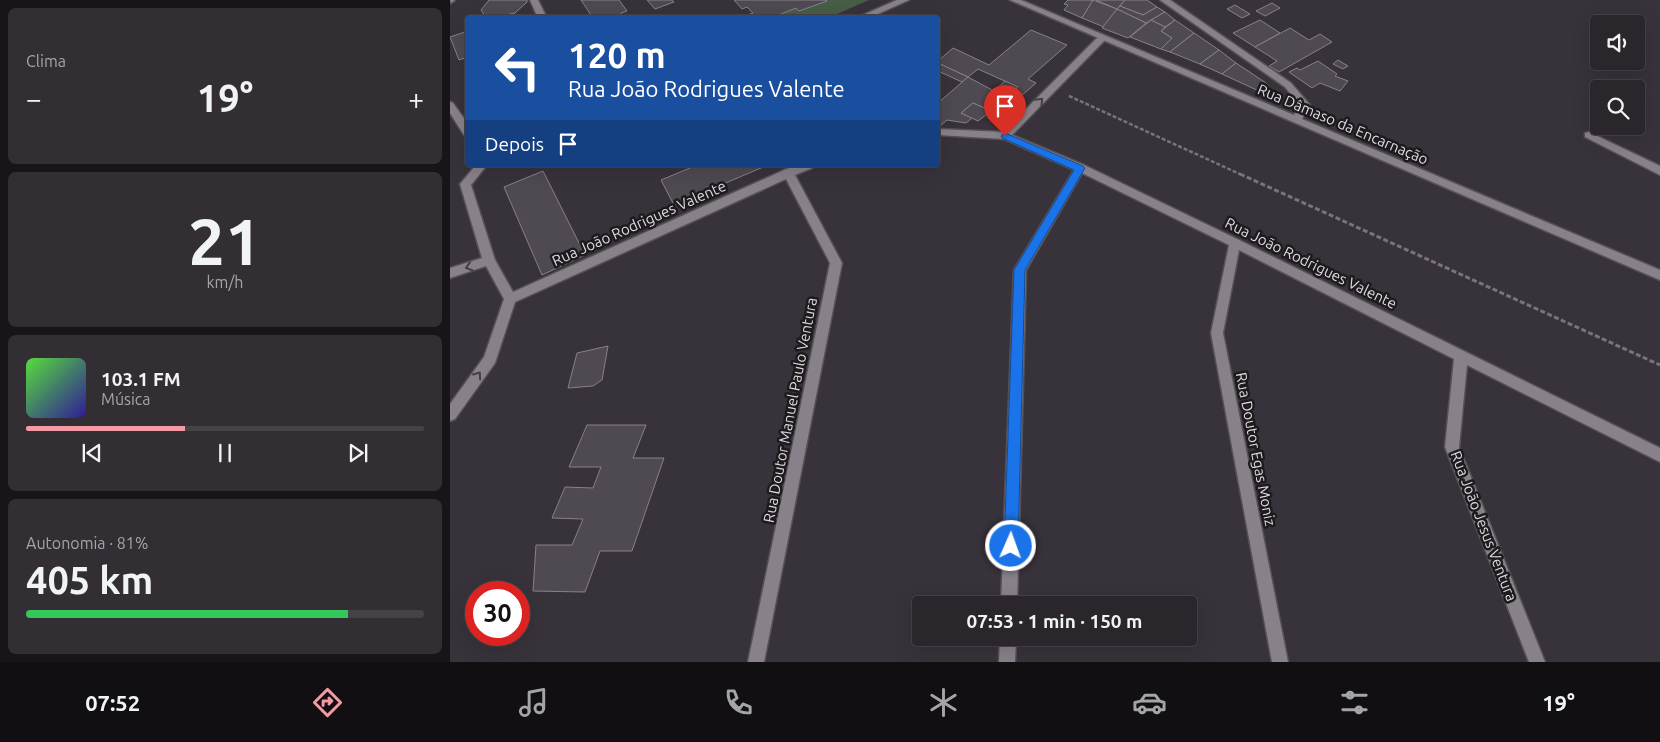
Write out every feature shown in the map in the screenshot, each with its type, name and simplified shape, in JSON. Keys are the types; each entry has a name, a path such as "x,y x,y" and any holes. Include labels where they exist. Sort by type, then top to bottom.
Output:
{"street":[{"path":"534,0 542,15"},
{"path":"868,15 905,0"},
{"name":"Rua Dâmaso da Encarnação","path":"1014,0 1660,275"},
{"path":"1164,0 1288,85 1305,105 1296,120"},
{"path":"1005,136 1102,38"},
{"path":"450,105 465,128"},
{"name":"Rua João Rodrigues Valente","path":"940,132 1005,136 1080,168 1236,243 1660,455"},
{"path":"1588,135 1660,171"},
{"path":"450,415 490,359 510,299 489,260 466,184 480,167"},
{"name":"Rua João Rodrigues Valente","path":"510,299 803,167"},
{"path":"1009,596 1020,270 1080,168"},
{"name":"Rua Doutor Manuel Paulo Ventura","path":"756,662 836,263 788,173"},
{"name":"Rua Doutor Egas Moniz","path":"1236,243 1216,333 1280,662"},
{"path":"450,273 489,260"},
{"name":"Rua João Jesus Ventura","path":"1461,356 1452,447 1537,662"},
{"path":"1007,662 1008,646"}],"path":[{"path":"1052,88 1660,366"}],"green space":[{"path":"826,0 869,0 835,15 778,15 796,8 799,11"}],"building":[{"path":"489,0 527,0 515,13 484,15 481,10"},
{"path":"581,0 619,0 627,11 621,13 622,15 591,15"},
{"path":"647,0 672,0 674,2 655,9"},
{"path":"734,0 827,1 799,11 796,8 778,15 748,15 753,13 747,7 742,9"},
{"path":"1068,0 1093,1 1082,18 1064,10 1068,5 1064,4"},
{"path":"1093,0 1117,9 1104,27 1082,18"},
{"path":"1096,0 1125,0 1117,9"},
{"path":"1125,0 1147,0 1157,7 1143,15 1120,6"},
{"path":"1272,3 1280,8 1265,16 1256,11"},
{"path":"1235,5 1250,14 1242,18 1227,9"},
{"path":"1120,6 1143,15 1157,7 1165,12 1146,23 1117,9"},
{"path":"1117,9 1146,23 1128,38 1102,28"},
{"path":"1165,12 1175,20 1165,27 1151,20"},
{"path":"1151,20 1165,27 1161,31 1172,38 1161,49 1130,37"},
{"path":"1175,20 1194,33 1170,52 1161,49 1172,38 1161,31"},
{"path":"1260,20 1280,33 1255,47 1233,33"},
{"path":"1290,28 1309,40 1320,34 1332,42 1279,72 1269,66 1277,61 1255,47"},
{"path":"1031,30 1067,45 1028,79 1036,83 1021,96 1012,92 1018,87 978,69 968,77 940,64 940,59 953,48 989,65"},
{"path":"465,32 465,58 459,60 450,37"},
{"path":"1194,33 1219,50 1200,64 1170,52"},
{"path":"1219,50 1236,63 1222,74 1200,64"},
{"path":"1338,60 1348,66 1343,69 1333,64"},
{"path":"1318,61 1337,74 1335,76 1348,81 1340,91 1320,83 1312,88 1289,72 1297,68 1300,70"},
{"path":"1236,63 1266,83 1269,86 1266,92 1261,92 1222,74"},
{"path":"940,64 968,77 962,82 940,72"},
{"path":"968,77 994,91 1005,81 1018,87 1011,94 1017,97 1001,111 994,107 991,111 973,103 961,113 972,118 966,123 947,120 940,126 940,101"},
{"path":"973,103 991,111 978,121 961,113"},
{"path":"692,167 763,167 674,205 661,180"},
{"path":"543,171 585,255 542,275 504,187"},
{"path":"608,346 602,380 593,386 568,388 577,353"},
{"path":"587,425 646,425 633,458 664,458 632,551 600,551 585,592 533,591 536,545 572,545 583,519 552,518 565,487 593,488 601,467 569,467"}],"route":[{"path":"1005,136 1080,168 1020,270 1011,546"}]}
